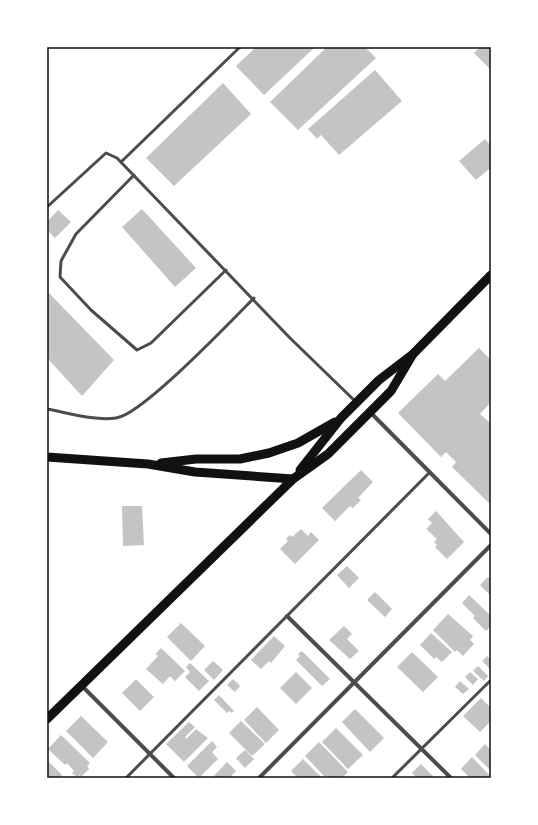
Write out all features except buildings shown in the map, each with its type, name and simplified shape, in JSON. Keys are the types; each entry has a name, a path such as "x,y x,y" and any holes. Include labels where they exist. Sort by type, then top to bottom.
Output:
{"main road":[{"path":"47,719 293,479 341,418 379,380 413,354 491,275"},
{"path":"47,457 148,464 195,472 293,479 328,454 391,391 413,354"},
{"path":"148,464 196,460 240,459 269,454 298,443 341,418"}],"street":[{"path":"370,412 491,534"},
{"path":"259,778 491,545"},
{"path":"287,616 451,778"},
{"path":"81,685 174,778"}],"lane":[{"path":"121,162 240,47"},
{"path":"47,207 106,153 121,162 357,403"},
{"path":"134,175 76,234 61,260 60,276 91,310 137,350 151,343 226,270"},
{"path":"47,409 88,417 118,418 150,398 254,298"},
{"path":"126,778 430,472"},
{"path":"392,778 491,680"}]}
